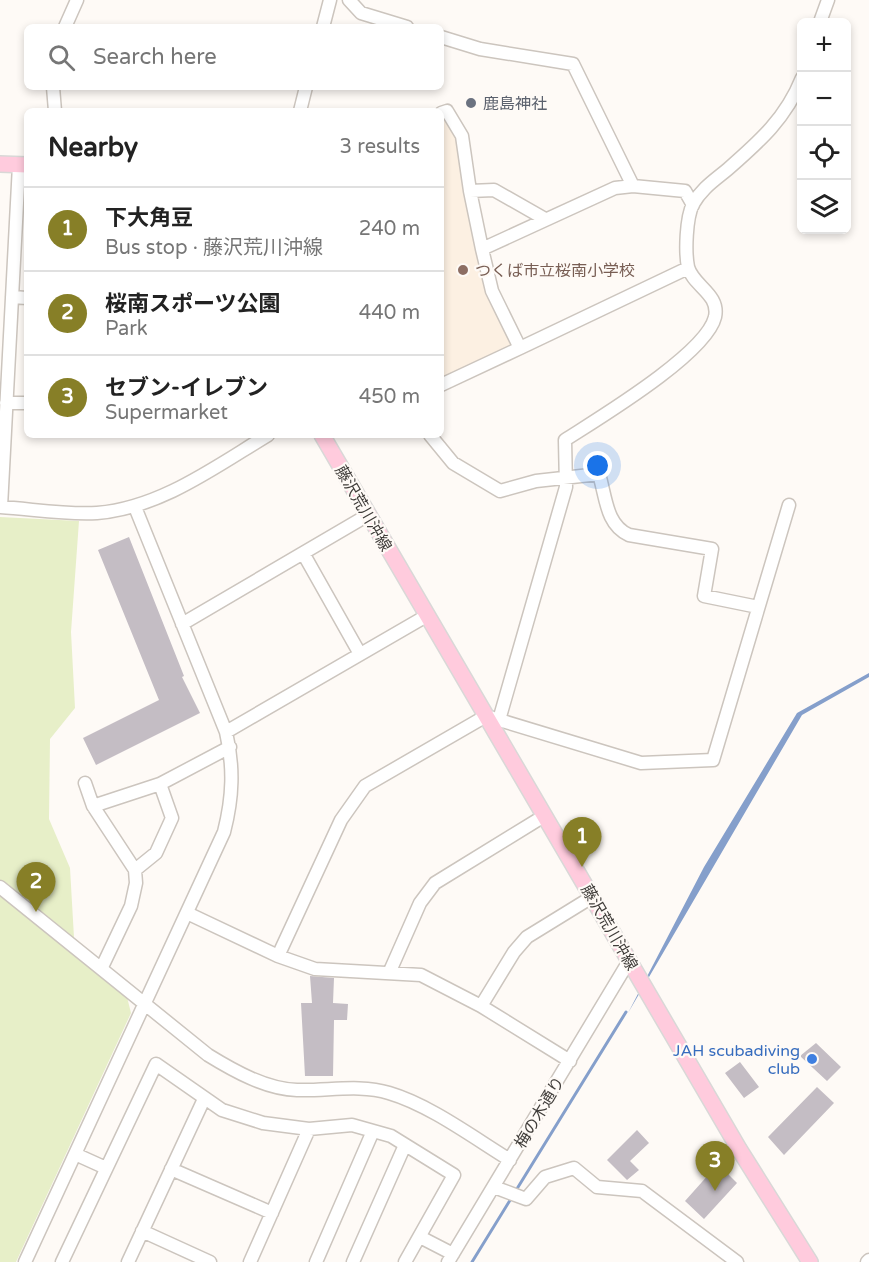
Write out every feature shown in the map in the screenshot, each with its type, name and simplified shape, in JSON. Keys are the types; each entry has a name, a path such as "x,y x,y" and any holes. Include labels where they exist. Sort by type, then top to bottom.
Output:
{"main road":[{"path":"0,164 23,165"},
{"name":"藤沢荒川沖線","path":"326,438 368,515 492,718 544,816 739,1149 810,1262"}],"street":[{"path":"66,24 77,0"},
{"path":"323,24 330,0"},
{"path":"349,0 361,13 397,24"},
{"path":"821,18 828,0"},
{"path":"444,38 480,49 573,64 633,186"},
{"path":"278,956 341,820 365,786 492,718 566,487 565,440 645,386 681,358 710,330 716,315 715,303 688,268 686,223 693,205 710,183 776,124 786,112 797,87"},
{"path":"53,90 56,108"},
{"path":"301,108 305,90"},
{"path":"444,112 447,111 462,136 470,191 492,291 520,348"},
{"path":"23,165 12,297 0,507 96,513 135,507 185,485 263,438"},
{"path":"482,249 615,188 633,186 685,191 693,205"},
{"path":"470,191 494,190 545,219"},
{"path":"444,384 688,268"},
{"path":"12,297 24,298"},
{"path":"6,403 24,403"},
{"path":"432,438 453,463 500,491 536,481 599,474 610,517 617,530 629,535 712,549 704,596 758,608"},
{"path":"492,718 641,763 712,760 789,505"},
{"path":"25,1262 187,913 226,823 233,782 230,747 226,732 135,507"},
{"path":"182,624 368,515"},
{"path":"303,553 360,654"},
{"path":"226,732 428,615"},
{"path":"93,806 160,784 230,747"},
{"path":"85,783 93,806 135,870 136,883 131,906 102,967"},
{"path":"135,870 156,853 172,818 160,784"},
{"path":"390,971 420,903 435,883 544,816"},
{"path":"0,887 102,967 208,1055 236,1072 295,1090 363,1089 390,1093 422,1108 510,1160"},
{"path":"481,1006 514,952 527,937 592,897"},
{"path":"187,913 278,956 315,969 390,971 422,975 481,1006 570,1061"},
{"name":"梅の木通り","path":"451,1258 629,961"},
{"path":"62,1262 156,1064 222,1110 263,1123 309,1129 352,1125 391,1136 454,1175 405,1262"},
{"path":"128,1262 204,1099"},
{"path":"250,1262 309,1129"},
{"path":"316,1262 373,1131"},
{"path":"353,1262 405,1145"},
{"path":"75,1154 106,1168"},
{"path":"494,1187 526,1199 546,1177 574,1168 597,1186 642,1191 736,1262"},
{"path":"171,1169 272,1213"},
{"path":"142,1231 210,1262"},
{"path":"420,1237 451,1258"}],"shaded area":[{"name":"つくば市立桜南小学校","path":"444,120 459,138 466,183 513,346 444,378"}],"green space":[{"path":"0,517 79,521 71,632 75,708 50,739 49,819 70,868 75,955 126,993 131,1013 16,1262 0,1262"}],"water":[{"path":"869,673 869,677 802,715 628,1013 704,867 797,713"}],"building":[{"name":"鹿島神社","path":"474,97 477,105 469,108 466,100"},
{"path":"129,537 184,676 182,677 200,713 96,765 83,738 159,700 98,550"},
{"path":"310,976 334,978 333,1003 348,1004 347,1020 334,1020 333,1076 305,1076 301,1003 312,1003"},
{"path":"816,1043 841,1067 827,1081 800,1056"},
{"path":"740,1062 759,1087 744,1098 725,1073"},
{"path":"817,1087 834,1103 784,1155 768,1137"},
{"path":"637,1130 649,1143 630,1161 639,1170 627,1180 607,1160"},
{"path":"718,1164 737,1183 704,1219 685,1201"}],"waterway":[{"path":"515,1192 626,1012"},
{"path":"472,1262 512,1197"}],"place":[{"name":"鹿島神社","path":"471,103"},
{"name":"つくば市立桜南小学校","path":"463,270"},
{"name":"下大角豆","path":"582,867"},
{"name":"桜南スポーツ公園","path":"36,912"},
{"name":"JAH scubadiving club","path":"812,1059"},
{"name":"セブン-イレブン","path":"715,1191"}]}
